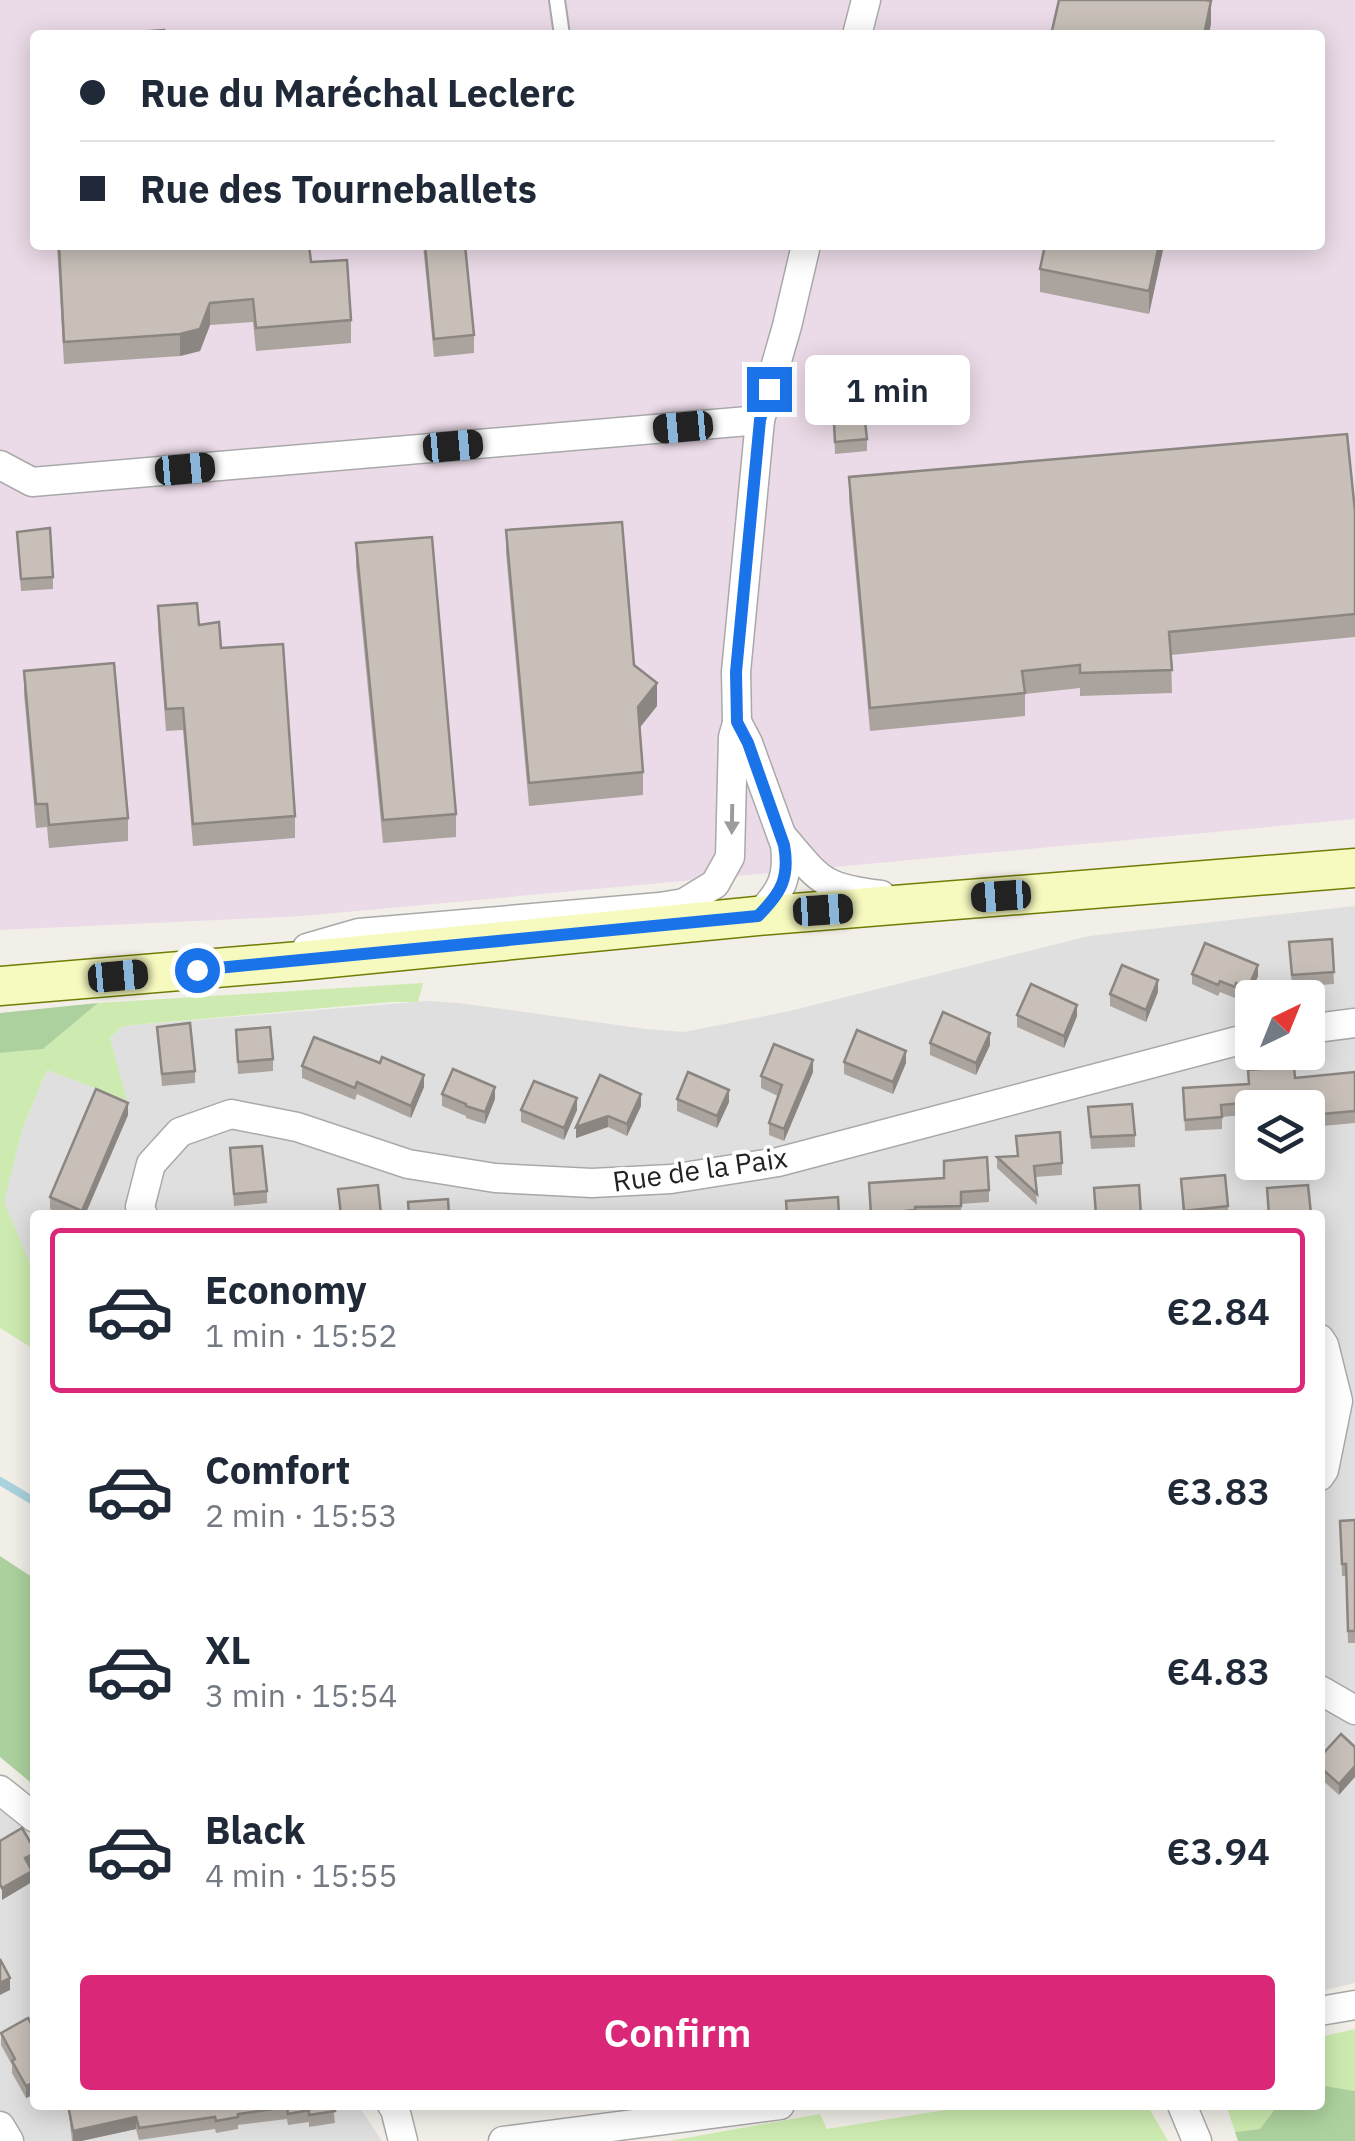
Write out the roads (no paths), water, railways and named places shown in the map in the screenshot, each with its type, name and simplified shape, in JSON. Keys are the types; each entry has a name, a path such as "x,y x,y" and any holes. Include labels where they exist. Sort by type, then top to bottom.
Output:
{"main road":[{"path":"0,986 758,916 1355,868"}],"street":[{"path":"858,30 866,0"},
{"path":"236,966 359,933 684,903 714,884 730,857 736,672 760,420 805,250"},
{"path":"0,464 32,482 760,420"},
{"path":"737,722 748,743 787,861 784,879 773,900 758,916"},
{"path":"780,834 819,878 832,886 922,902"},
{"path":"1325,1027 1355,1023"},
{"name":"Rue de la Paix","path":"141,1210 151,1164 180,1132 231,1114 297,1128 408,1164 495,1178 592,1183 671,1179 778,1162 1235,1041"},
{"path":"1325,1349 1338,1401 1325,1465"},
{"path":"1325,1693 1355,1710"},
{"path":"0,1790 30,1814"},
{"path":"1325,2010 1355,2005"},
{"path":"394,2110 403,2141"},
{"path":"503,2141 742,2110"},
{"path":"1184,2110 1198,2141"},
{"path":"0,2126 9,2141"}],"lane":[{"path":"557,0 561,30"}],"waterway":[{"path":"0,1481 30,1499"}]}
